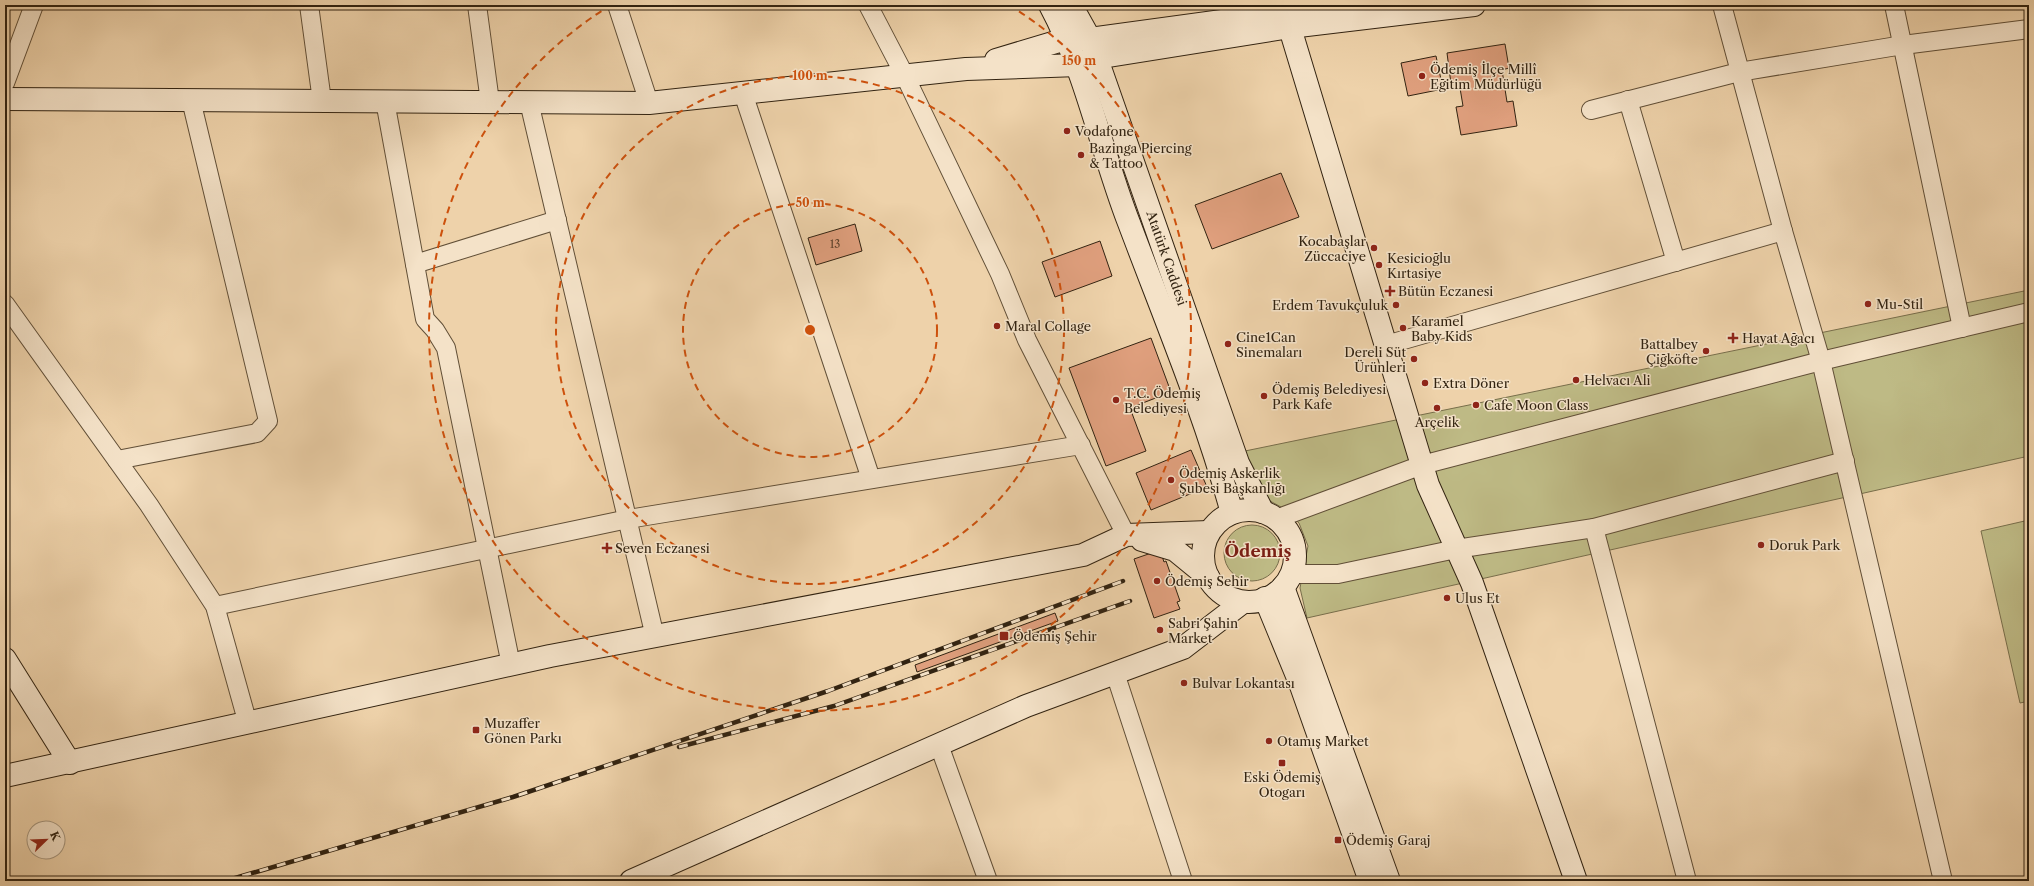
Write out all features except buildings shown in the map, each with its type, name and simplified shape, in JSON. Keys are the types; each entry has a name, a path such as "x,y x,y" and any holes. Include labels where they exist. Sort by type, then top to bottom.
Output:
{"street":[{"path":"5,83 34,5"},
{"path":"309,5 322,101"},
{"path":"477,5 490,102"},
{"path":"617,5 649,103"},
{"path":"868,5 905,76 1000,274 1027,340 1126,535 1175,550 1208,577 1216,588 1228,597 1243,602 1258,601 1272,596 1287,580 1294,559 1293,544 1287,530 1269,515 1247,510 1232,513 1219,520 1209,532 1204,546 1203,562 1208,577"},
{"name":"Atatürk Caddesi","path":"1050,5 1066,39 1088,54 1128,222 1206,428 1220,469 1232,513"},
{"name":"Atatürk Caddesi","path":"1071,5 1238,463 1269,515"},
{"path":"5,99 649,103 905,76 1088,54 1338,5"},
{"path":"1286,15 1474,5"},
{"path":"1722,5 1783,231 1821,361 1943,881"},
{"path":"1894,5 1962,328"},
{"path":"1286,15 1428,485 1472,583 1576,881"},
{"path":"1591,110 1739,72 1903,45 2029,29"},
{"path":"966,69 1066,39"},
{"path":"743,93 871,479"},
{"path":"117,460 257,433 268,421 191,100"},
{"path":"1628,100 1676,262"},
{"path":"385,102 425,319 435,330 446,348 511,665"},
{"path":"529,102 655,637"},
{"path":"415,264 557,220"},
{"path":"1386,345 1783,231"},
{"path":"5,304 149,505 214,606 248,724"},
{"path":"1269,515 1422,465 1821,361 2029,312"},
{"path":"214,606 488,550 628,519 1081,445"},
{"path":"1287,580 1338,574 1456,549 1594,528 1844,461"},
{"path":"1594,528 1687,881"},
{"path":"5,776 248,724 511,665 1083,555 1126,535 1209,532"},
{"path":"1287,580 1389,881"},
{"path":"1265,598 1300,683 1370,881"},
{"path":"631,881 1026,706 1183,648 1243,602"},
{"path":"5,659 70,763"},
{"path":"1115,673 1183,881"},
{"path":"939,744 988,881"}],"shaded area":[{"path":"2029,290 2029,456 1307,618 1300,588 1308,546 1299,523 1281,507 1261,496 1245,451"},
{"path":"2029,520 2029,701 2020,703 1981,531"},
{"path":"1252,525 1263,527 1272,533 1278,542 1280,553 1278,564 1272,573 1263,579 1252,581 1241,579 1232,573 1226,564 1224,553 1226,542 1232,533 1241,527"}],"railway":[{"path":"225,881 513,797 828,691 1123,581"},
{"path":"679,747 834,706 1130,601"}],"place":[{"name":"Ödemiş İlçe Millî Eğitim Müdürlüğü","path":"1422,76"},
{"name":"Vodafone","path":"1067,131"},
{"name":"Bazinga Piercing & Tattoo","path":"1081,155"},
{"name":"Kocabaşlar Züccaciye","path":"1374,248"},
{"name":"Kesicioğlu Kırtasiye","path":"1379,265"},
{"name":"Bütün Eczanesi","path":"1390,291"},
{"name":"Mu-Stil","path":"1868,304"},
{"name":"Erdem Tavukçuluk","path":"1396,305"},
{"name":"Maral Collage","path":"997,326"},
{"name":"Karamel Baby Kids","path":"1403,328"},
{"name":"Hayat Ağacı","path":"1733,338"},
{"name":"Cine1Can Sinemaları","path":"1228,344"},
{"name":"Battalbey Çiğköfte","path":"1706,351"},
{"name":"Dereli Süt Ürünleri","path":"1414,359"},
{"name":"Helvacı Ali","path":"1576,380"},
{"name":"Extra Döner","path":"1425,383"},
{"name":"Ödemiş Belediyesi Park Kafe","path":"1264,396"},
{"name":"T.C. Ödemiş Belediyesi","path":"1116,400"},
{"name":"Cafe Moon Class","path":"1476,405"},
{"name":"Arçelik","path":"1437,408"},
{"name":"Ödemiş Askerlik Şubesi Başkanlığı","path":"1171,480"},
{"name":"Doruk Park","path":"1761,545"},
{"name":"Seven Eczanesi","path":"607,548"},
{"name":"Ödemiş Sehir","path":"1157,581"},
{"name":"Ulus Et","path":"1447,598"},
{"name":"Sabri Şahin Market","path":"1160,630"},
{"name":"Ödemiş Şehir","path":"1004,636"},
{"name":"Bulvar Lokantası","path":"1184,683"},
{"name":"Muzaffer Gönen Parkı","path":"476,730"},
{"name":"Otamış Market","path":"1269,741"},
{"name":"Eski Ödemiş Otogarı","path":"1282,763"},
{"name":"Ödemiş Garaj","path":"1338,840"}],"district":[{"name":"Ödemiş","path":"1258,551"}]}
